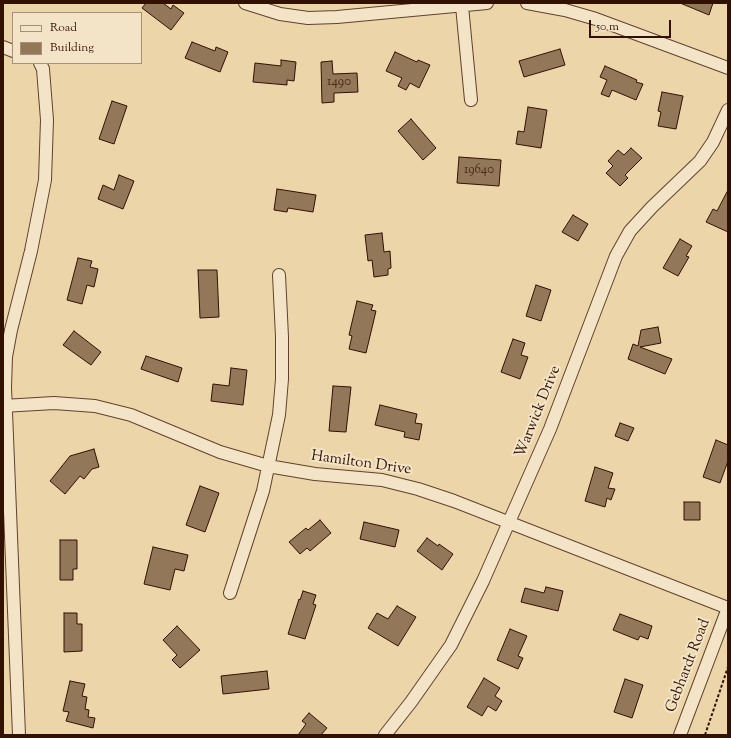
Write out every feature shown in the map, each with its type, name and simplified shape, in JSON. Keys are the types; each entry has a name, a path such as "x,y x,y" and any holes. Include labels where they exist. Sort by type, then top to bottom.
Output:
{"street":[{"path":"245,3 280,14 308,18 378,8 462,6 487,3"},
{"path":"527,3 565,10 596,19 728,68"},
{"path":"462,6 471,100"},
{"path":"19,735 4,406 6,357 11,330 31,251 45,180 47,120 43,69 40,64"},
{"name":"Warwick Drive","path":"385,735 411,702 451,645 483,581 550,429 616,256 630,231 652,207 700,161 713,142 728,110"},
{"path":"230,593 263,491 279,415 282,379 282,337 279,275"},
{"name":"Hamilton Drive","path":"4,406 54,403 95,406 131,415 156,424 220,452 268,466 315,474 382,480 418,489 509,522 728,608"},
{"name":"Gebhardt Road","path":"680,735 728,608"}],"path":[{"path":"705,735 728,667"}],"building":[{"path":"146,3 163,3 171,9 173,5 184,13 171,30 142,8"},
{"path":"680,3 713,3 709,15"},
{"path":"192,42 215,51 216,47 228,52 220,72 185,58"},
{"path":"560,49 565,65 524,77 519,61"},
{"path":"395,52 417,62 418,60 430,65 419,88 410,83 406,90 398,86 402,78 386,71"},
{"path":"281,60 296,62 294,81 287,80 287,85 253,82 255,63 281,66"},
{"path":"332,61 333,74 357,73 358,92 334,93 334,102 322,103 321,62"},
{"path":"605,66 643,84 636,100 612,90 609,97 601,94 607,80 600,77"},
{"path":"662,92 683,96 676,129 658,126 661,112 658,111"},
{"path":"112,101 127,106 114,144 99,139"},
{"path":"528,107 547,110 541,148 516,144 518,131 524,132"},
{"path":"411,119 436,148 423,160 398,131"},
{"path":"631,148 642,158 625,175 628,178 620,186 606,173 613,166 608,161 618,150 624,155"},
{"path":"459,157 501,160 499,186 457,183"},
{"path":"119,175 134,181 123,209 98,199 103,185 114,190"},
{"path":"277,189 316,195 313,212 288,208 287,212 274,210"},
{"path":"728,190 728,232 706,222 713,209 717,211"},
{"path":"573,215 588,224 578,241 562,232"},
{"path":"382,233 384,252 390,251 391,268 388,269 388,275 374,277 372,260 368,261 365,235"},
{"path":"680,239 692,246 686,256 689,257 678,276 663,268"},
{"path":"78,258 92,261 90,267 98,269 94,287 87,285 82,304 67,300"},
{"path":"198,270 217,270 219,317 200,318"},
{"path":"536,285 551,290 541,321 526,316"},
{"path":"357,301 373,305 371,310 376,311 366,353 349,349 352,336 349,335"},
{"path":"658,327 661,343 640,347 672,359 665,374 628,359 633,344 638,346 641,330"},
{"path":"74,331 101,352 91,365 63,345"},
{"path":"513,339 525,343 521,355 528,357 520,379 501,372"},
{"path":"146,356 182,368 178,382 141,369"},
{"path":"231,368 247,370 243,405 211,401 213,384 229,386"},
{"path":"333,386 351,387 346,432 329,431"},
{"path":"380,405 417,414 415,423 422,424 419,440 404,437 405,432 375,425"},
{"path":"620,423 634,428 628,441 615,436"},
{"path":"716,440 728,445 728,461 720,483 703,477"},
{"path":"94,449 99,467 92,469 84,479 80,476 65,494 50,481 70,456"},
{"path":"595,467 613,473 608,488 615,489 611,500 607,498 605,507 585,501"},
{"path":"200,486 219,493 205,532 186,525"},
{"path":"684,502 700,502 700,520 684,520"},
{"path":"320,520 331,533 310,551 307,548 300,554 289,542 306,528 308,530"},
{"path":"364,522 399,530 395,547 360,539"},
{"path":"427,538 453,554 442,570 417,551"},
{"path":"60,540 77,540 77,569 73,569 73,580 60,580"},
{"path":"153,547 188,555 184,571 175,569 170,590 144,584"},
{"path":"546,587 563,591 558,611 521,602 525,588 544,593"},
{"path":"303,591 316,595 313,604 316,605 305,639 288,634"},
{"path":"397,606 416,617 398,646 368,628 377,613 388,619"},
{"path":"64,613 77,613 77,624 82,624 82,651 64,652"},
{"path":"620,614 652,626 648,639 640,636 638,640 613,630"},
{"path":"177,626 200,650 180,668 172,660 177,655 163,640"},
{"path":"510,629 527,636 518,656 523,658 518,669 497,660"},
{"path":"267,671 269,689 223,694 221,676"},
{"path":"484,678 500,688 495,696 502,701 496,711 488,706 482,716 467,707"},
{"path":"625,679 643,685 632,718 614,712"},
{"path":"70,681 85,684 82,696 87,697 85,709 89,710 88,717 95,718 93,728 66,721 69,712 63,711"},
{"path":"309,713 327,728 321,735 298,735 306,724 302,721"}]}
